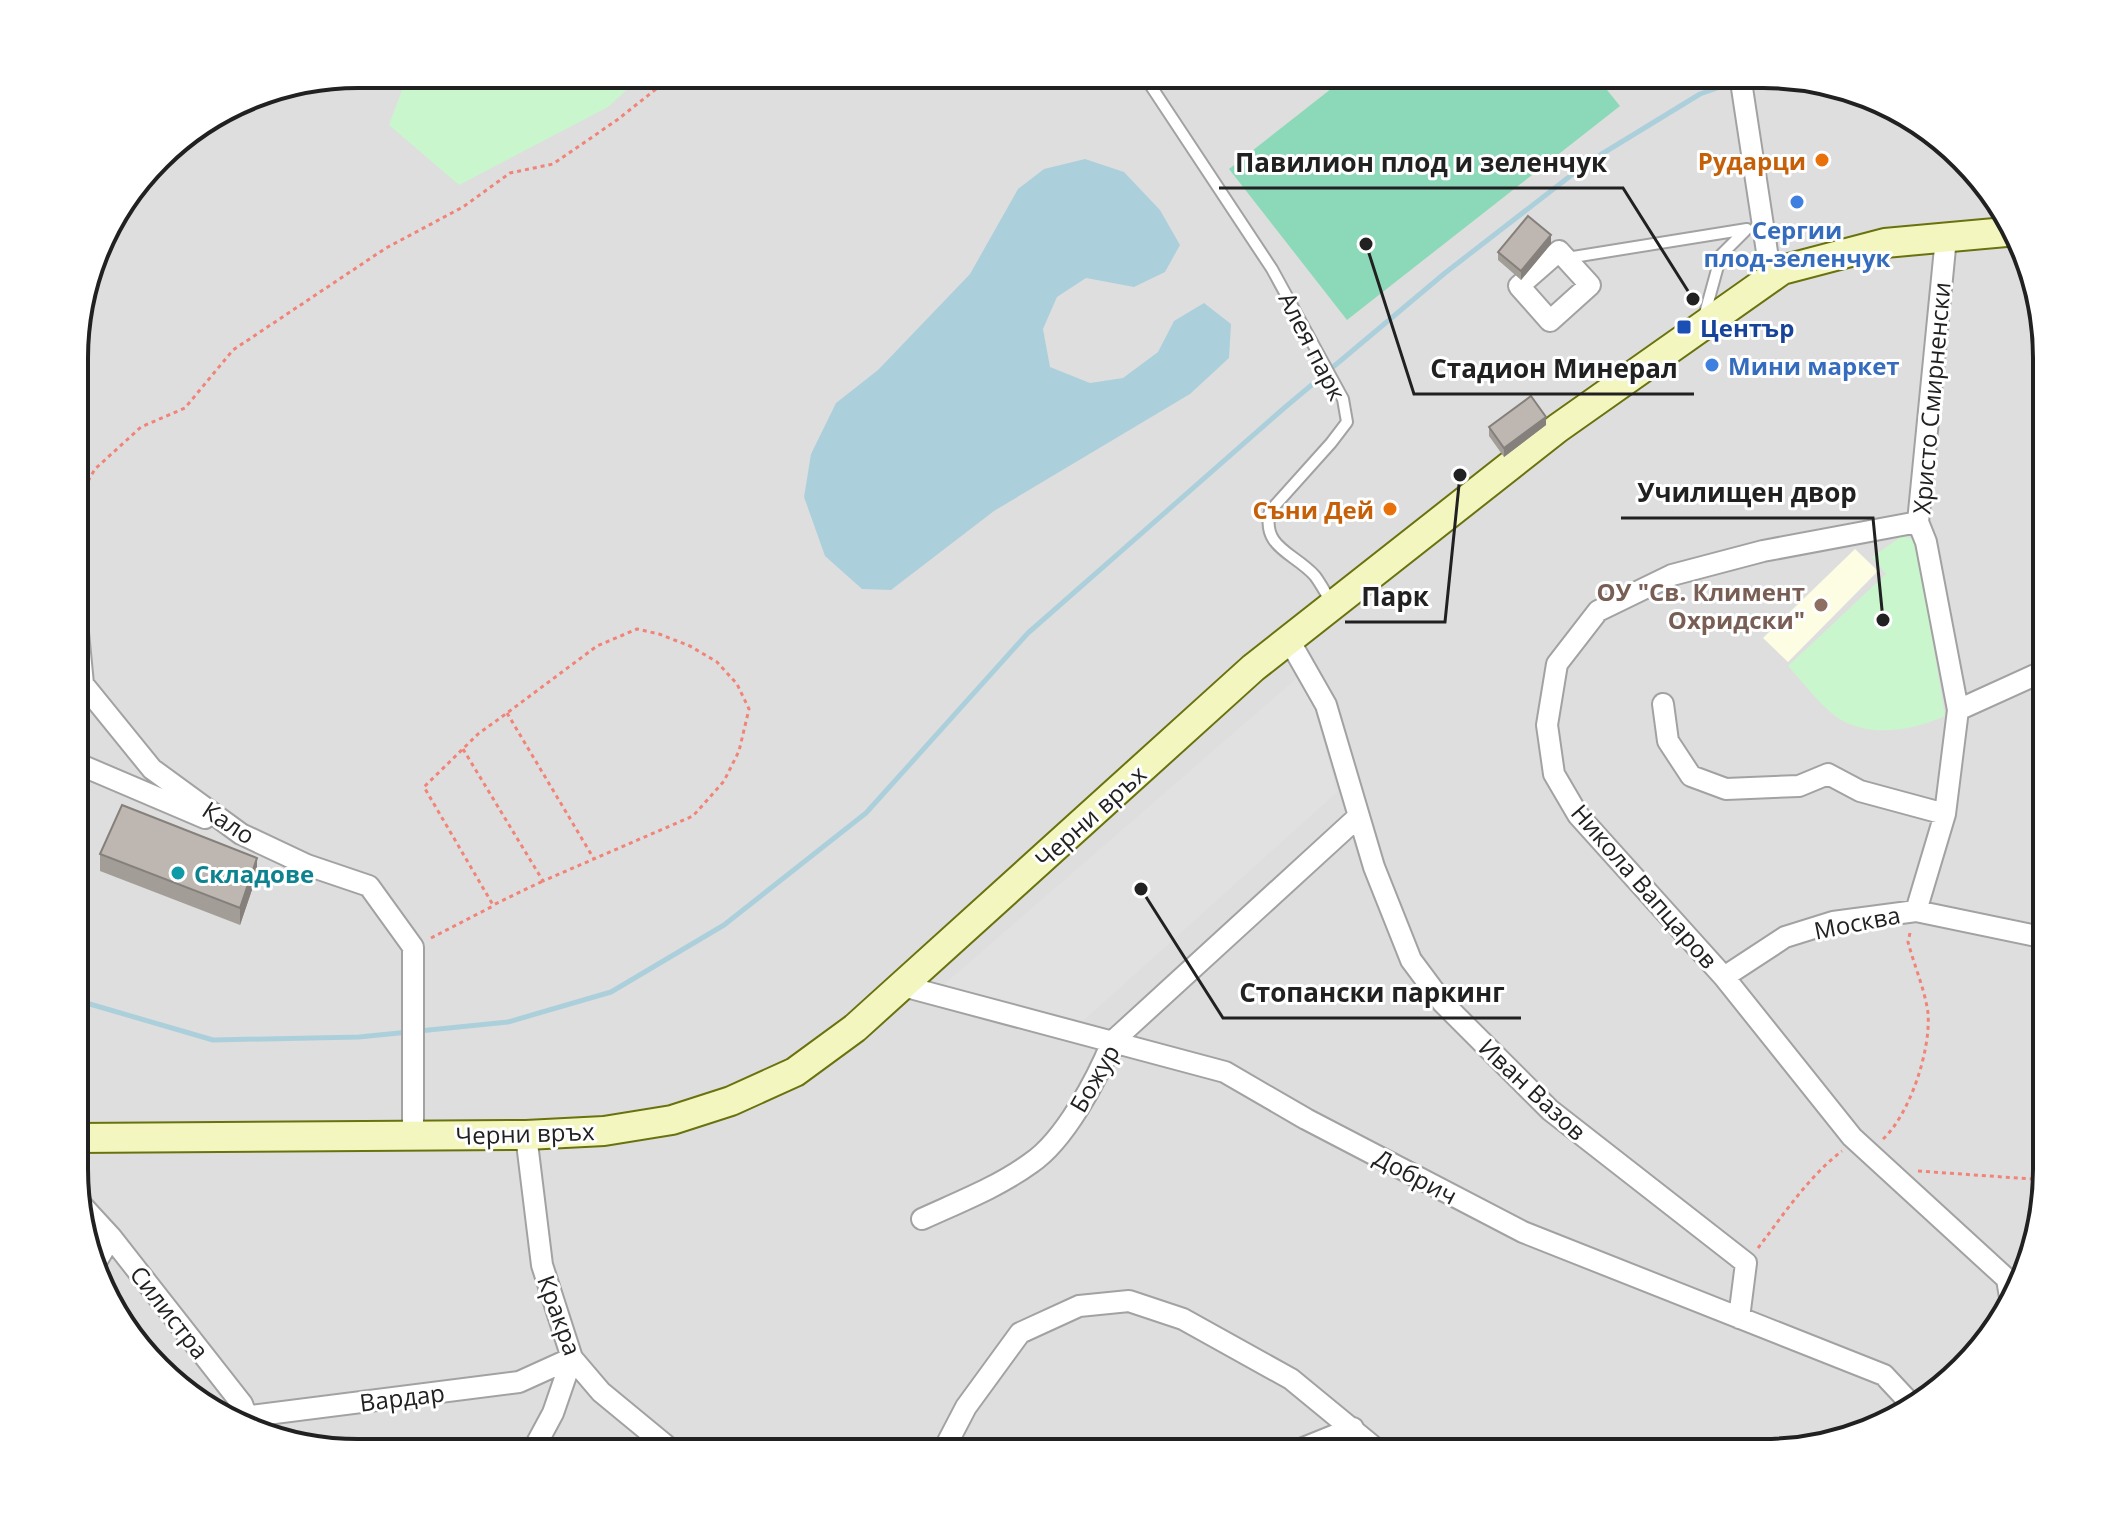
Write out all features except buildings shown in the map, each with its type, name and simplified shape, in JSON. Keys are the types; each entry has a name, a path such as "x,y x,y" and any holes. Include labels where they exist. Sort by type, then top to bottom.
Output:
{"street":[{"path":"1743,89 1771,278"},
{"name":"Черни връх","path":"89,1138 526,1135 604,1131 672,1120 731,1101 795,1072 855,1028 903,986 1253,668 1558,428 1782,270 1885,243 2001,233"},
{"name":"Христо Смирненски","path":"1916,911 1945,814 1958,710 1926,542 1918,522 1946,238"},
{"name":"Никола Вапцаров","path":"1918,522 1763,551 1672,575 1598,611 1557,664 1547,725 1554,774 1578,815 1724,977 1862,1145 2007,1282"},
{"name":"Иван Вазов","path":"1289,640 1326,705 1374,867 1411,960 1443,1003 1550,1110 1746,1263"},
{"path":"1958,710 2032,676"},
{"name":"Кало","path":"88,691 152,769 241,834 307,865 369,886 413,947"},
{"path":"1663,704 1668,741 1691,776 1726,789 1799,786 1828,774 1860,791 1945,814"},
{"path":"88,768 241,834"},
{"name":"Божур","path":"922,1219 979,1194 1034,1162 1066,1126 1099,1074 1112,1042 1359,816"},
{"name":"Москва","path":"1724,977 1785,937 1833,922 1916,911 2032,935"},
{"path":"413,947 413,1136"},
{"name":"Добрич","path":"903,986 1225,1072 1306,1119 1523,1232 1884,1375 1905,1398"},
{"name":"Кракра","path":"526,1135 542,1265 572,1358 601,1392 657,1438"},
{"name":"Силистра","path":"92,1217 242,1404 242,1412"},
{"path":"102,1252 111,1237"},
{"path":"1739,1318 1746,1263"},
{"path":"950,1438 966,1407 1020,1333 1079,1306 1129,1301 1183,1319 1291,1379 1365,1439"},
{"path":"539,1438 553,1413 572,1358"},
{"name":"Вардар","path":"261,1420 519,1382 572,1358"},
{"path":"1326,1439 1353,1428"}],"lane":[{"name":"Алея парк","path":"1154,89 1272,269 1343,399 1347,422 1270,511 1267,523 1273,542 1314,575 1333,605"},
{"path":"1566,258 1747,229 1721,255 1701,327"}],"path":[{"path":"88,481 95,469 141,427 185,408 233,350 386,248 463,207 510,173 553,164 656,89"},
{"path":"413,947 496,905 543,881 693,816 724,781 739,751 749,709 737,684 717,662 690,646 637,629 597,646 507,713 463,749 424,787 493,905 496,905"},
{"path":"507,713 594,859"},
{"path":"463,749 543,881"},
{"path":"1746,1263 1826,1163 1886,1137 1905,1113 1924,1054 1928,1012 1908,942 1916,911"},
{"path":"1888,1169 2032,1179"}],"shaded area":[{"path":"341,89 1780,89 1816,93 1866,109 1898,124 1927,144 1954,167 1977,194 2005,239 2024,288 2032,341 2032,1186 2028,1222 2012,1272 1997,1304 1977,1333 1941,1372 1882,1411 1850,1425 1816,1434 1763,1439 341,1438 288,1430 255,1418 223,1403 194,1383 155,1347 124,1304 97,1239 89,1186 90,323 102,271 124,223 167,167 223,124 255,109 305,93"},
{"name":"ОУ \"Св. Климент Охридски\"","path":"1855,549 1878,571 1788,662 1763,638"},
{"path":"1297,678 1312,696 1337,792 1083,1021 941,987"}],"green space":[{"path":"402,89 628,89 608,107 459,185 389,125"},
{"path":"1331,89 1606,89 1620,106 1347,320 1229,169"},
{"path":"1902,536 1916,540 1945,716 1909,728 1872,730 1847,723 1830,712 1788,666 1886,574 1872,557"}],"water":[{"path":"1085,159 1124,172 1160,210 1180,245 1165,272 1134,287 1086,278 1057,297 1043,329 1050,367 1090,383 1123,378 1158,352 1174,321 1204,303 1231,324 1229,358 1190,394 994,511 891,590 862,589 825,556 804,497 811,454 836,403 878,370 970,274 1018,189 1044,169"}],"waterway":[{"path":"419,1031 508,1022 611,992 724,925 866,813 1028,633 1283,409 1445,273 1587,163 1700,94 1714,89"},
{"path":"89,1004 213,1040 359,1037 409,1032"}],"place":[{"name":"Рударци","path":"1822,160"},
{"name":"Сергии плод-зеленчук","path":"1797,202"},
{"name":"Стадион Минерал","path":"1366,244"},
{"name":"Павилион плод и зеленчук","path":"1693,299"},
{"name":"Център","path":"1684,327"},
{"name":"Мини маркет","path":"1712,365"},
{"name":"Парк","path":"1460,475"},
{"name":"Съни Дей","path":"1390,509"},
{"name":"ОУ \"Св. Климент Охридски\"","path":"1821,605"},
{"name":"Училищен двор","path":"1883,620"},
{"name":"Складове","path":"178,873"},
{"name":"Стопански паркинг","path":"1141,889"}]}
